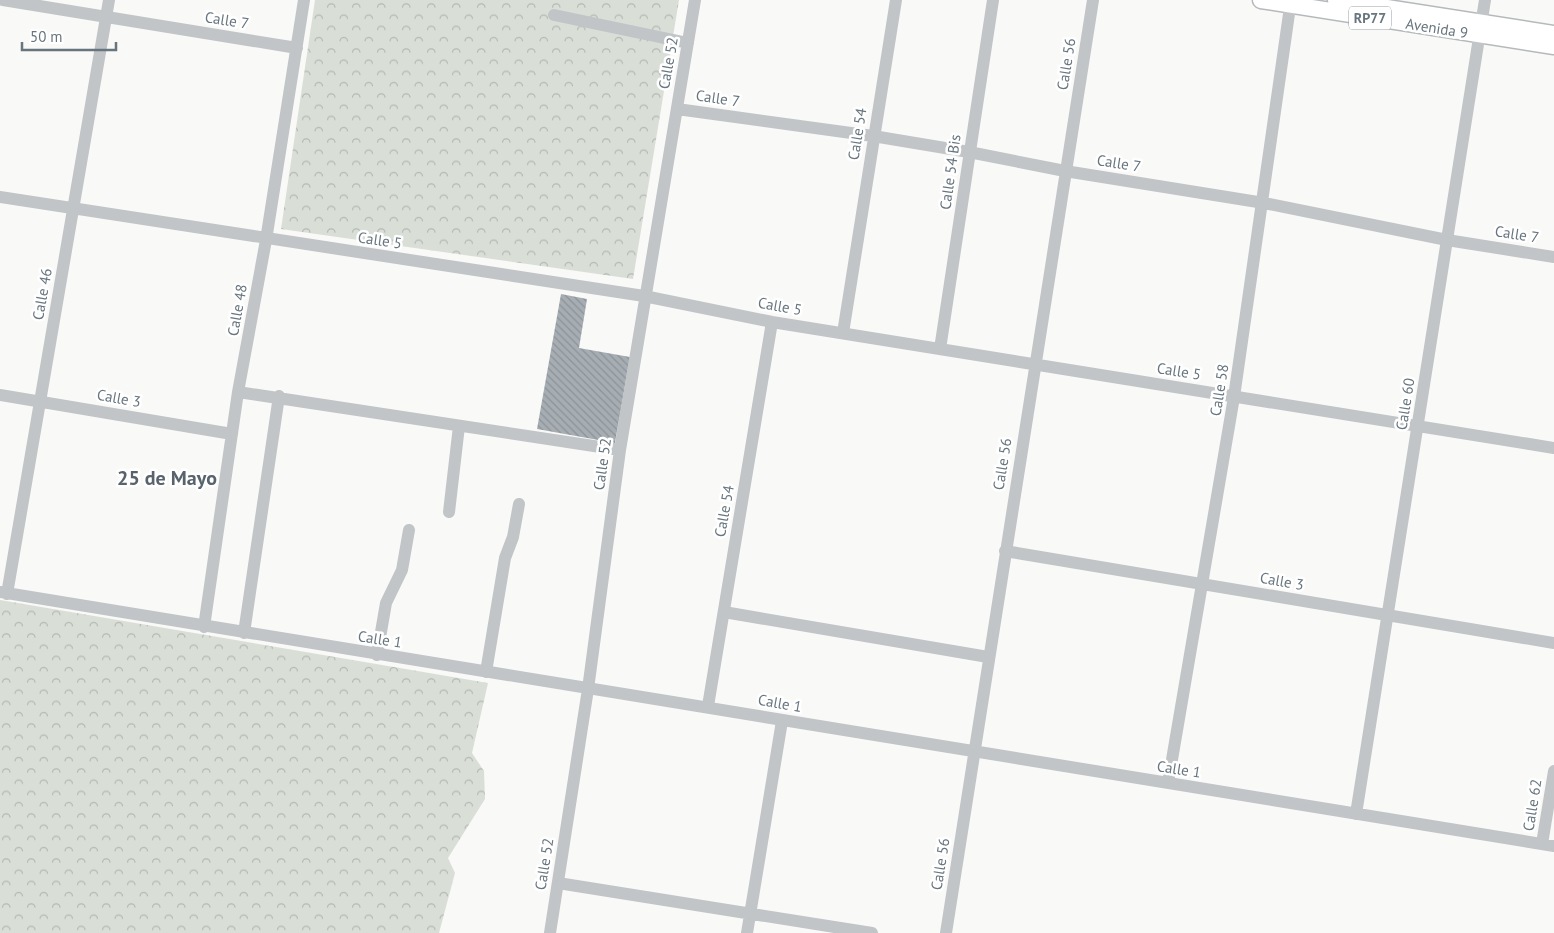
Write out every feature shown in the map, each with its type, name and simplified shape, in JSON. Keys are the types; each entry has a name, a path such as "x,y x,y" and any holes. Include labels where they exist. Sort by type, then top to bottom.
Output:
{"main road":[{"name":"Avenida 9","path":"1261,0 1290,2 1481,29 1554,34"},
{"name":"Avenida 9","path":"1336,0 1481,29 1554,46"}],"street":[{"name":"Calle 7","path":"3,0 296,48"},
{"name":"Calle 46","path":"4,593 74,209 109,0"},
{"name":"Calle 48","path":"204,627 238,392 266,240 304,0"},
{"name":"Calle 52","path":"550,933 588,689 620,450 644,296 696,0"},
{"name":"Calle 54","path":"843,333 896,0"},
{"name":"Calle 54 Bis","path":"940,349 992,0"},
{"name":"Calle 56","path":"946,933 1092,0"},
{"name":"Calle 60","path":"1356,814 1485,0"},
{"name":"Calle 58","path":"1168,783 1234,397 1264,202 1290,2"},
{"path":"554,16 688,43"},
{"name":"Calle 7","path":"677,109 873,136 969,152 1065,171 1264,202 1447,240 1554,256"},
{"name":"Calle 5","path":"0,198 266,240 644,296 772,322 1554,448"},
{"name":"Calle 54","path":"708,706 772,322"},
{"path":"238,392 279,396 620,450"},
{"name":"Calle 3","path":"0,395 232,434"},
{"path":"244,633 279,396"},
{"path":"449,512 459,426"},
{"path":"486,672 505,558 513,537 519,504"},
{"path":"377,655 386,603 402,570 409,530"},
{"name":"Calle 3","path":"1005,551 1554,643"},
{"name":"Calle 1","path":"4,593 588,689 708,706 782,721 1548,845"},
{"path":"724,612 988,658"},
{"path":"747,933 782,721"},
{"name":"Calle 62","path":"1548,845 1554,771"},
{"path":"558,883 872,933"}],"green space":[{"path":"315,0 679,0 633,279 281,229"},
{"path":"0,600 488,683 472,753 484,771 485,799 448,858 455,873 439,933 0,933"}],"building":[{"path":"561,294 587,299 579,348 630,357 615,443 537,429"}],"district":[{"name":"25 de Mayo","path":"167,478"}]}
